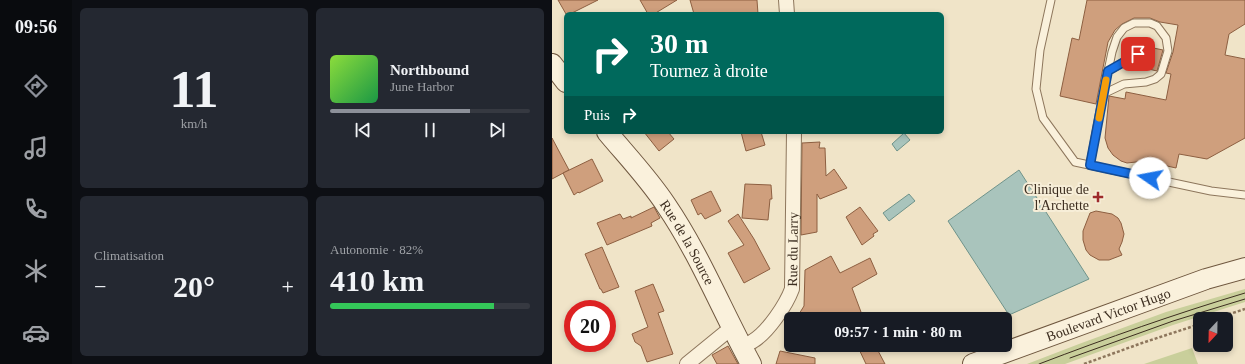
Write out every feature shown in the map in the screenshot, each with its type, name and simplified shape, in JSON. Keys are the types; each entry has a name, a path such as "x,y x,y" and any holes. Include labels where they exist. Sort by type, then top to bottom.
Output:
{"main road":[{"path":"552,64 564,79"},
{"name":"Rue de la Source","path":"608,134 649,181 667,206 694,251 742,347"},
{"name":"Boulevard Victor Hugo","path":"973,364 1206,279 1245,268"}],"street":[{"path":"786,0 787,12"},
{"name":"Rue du Larry","path":"687,364 725,334 742,347 754,341 764,332 787,301 792,289 794,134"}],"lane":[{"path":"1051,0 1040,50 1036,90 1043,118 1074,162 1211,191 1245,195"},
{"path":"1090,165 1103,94 1112,52 1117,37 1124,28 1134,23 1150,23 1158,26 1166,38 1168,51 1161,74 1155,79 1146,82 1124,84 1103,94"},
{"path":"1108,71 1138,54"}],"path":[{"path":"1233,313 1245,309"},
{"path":"1084,364 1193,326"}],"green space":[{"path":"1245,289 1245,302 1214,312 1193,312 1193,319 1065,364 1027,364 1079,344 1166,312"},
{"path":"1192,348 1198,364 1144,364"}],"water":[{"path":"903,134 905,134 910,140 897,151 892,144"},
{"path":"1019,170 1089,279 1012,314 1012,312 1007,312 948,221"},
{"path":"909,194 915,201 889,221 883,213"}],"building":[{"path":"558,0 598,0 574,12 565,12"},
{"path":"640,0 677,0 657,12 647,12"},
{"path":"690,0 757,0 758,12 693,12"},
{"path":"1087,0 1245,0 1245,24 1229,34 1225,55 1245,59 1245,138 1207,159 1179,154 1176,168 1145,161 1127,163 1121,161 1113,155 1108,148 1105,138 1109,96 1125,99 1126,92 1166,100 1171,74 1166,73 1173,52 1178,25 1160,22 1150,18 1134,18 1122,24 1115,30 1108,42 1096,104 1060,96 1072,38 1079,40"},
{"path":"1144,46 1163,50 1157,71 1140,67"},
{"path":"646,134 670,134 674,139 659,151"},
{"path":"742,134 762,134 765,145 746,151"},
{"path":"552,138 569,170 552,179"},
{"path":"820,142 819,148 825,148 826,176 834,169 847,188 820,199 817,194 817,232 801,235 802,143"},
{"path":"592,159 603,181 574,195 563,173"},
{"path":"745,184 771,185 772,199 770,199 768,220 742,218"},
{"path":"711,191 721,211 705,219 701,213 698,215 691,200"},
{"path":"654,207 660,218 651,223 652,226 607,245 597,223 620,214 623,219 631,216 631,218"},
{"path":"860,207 878,231 862,245 846,217"},
{"path":"1096,211 1112,214 1118,218 1121,223 1124,234 1119,249 1122,255 1109,260 1099,260 1090,255 1086,250 1083,240 1083,231 1090,213"},
{"path":"738,214 754,239 770,269 744,283 728,253 744,245 728,221"},
{"path":"602,247 619,287 603,293 585,254"},
{"path":"831,256 840,273 870,258 877,274 852,288 861,312 800,312 804,306 805,270"},
{"path":"653,284 664,311 658,313 673,354 647,362 641,346 635,342 632,334 648,327 635,291"},
{"path":"728,346 738,364 717,364 712,355"},
{"path":"780,351 815,358 815,364 776,364"},
{"path":"860,352 879,352 885,364 866,364"}],"tram line":[{"path":"1039,364 1193,309 1245,293"},
{"path":"1070,358 1173,321 1245,299"}],"slow traffic":[{"path":"1099,118 1106,80"}],"place":[{"name":"Clinique de l'Archette","path":"1098,197"}],"route":[{"path":"1138,54 1108,71 1090,165 1150,178"}]}
